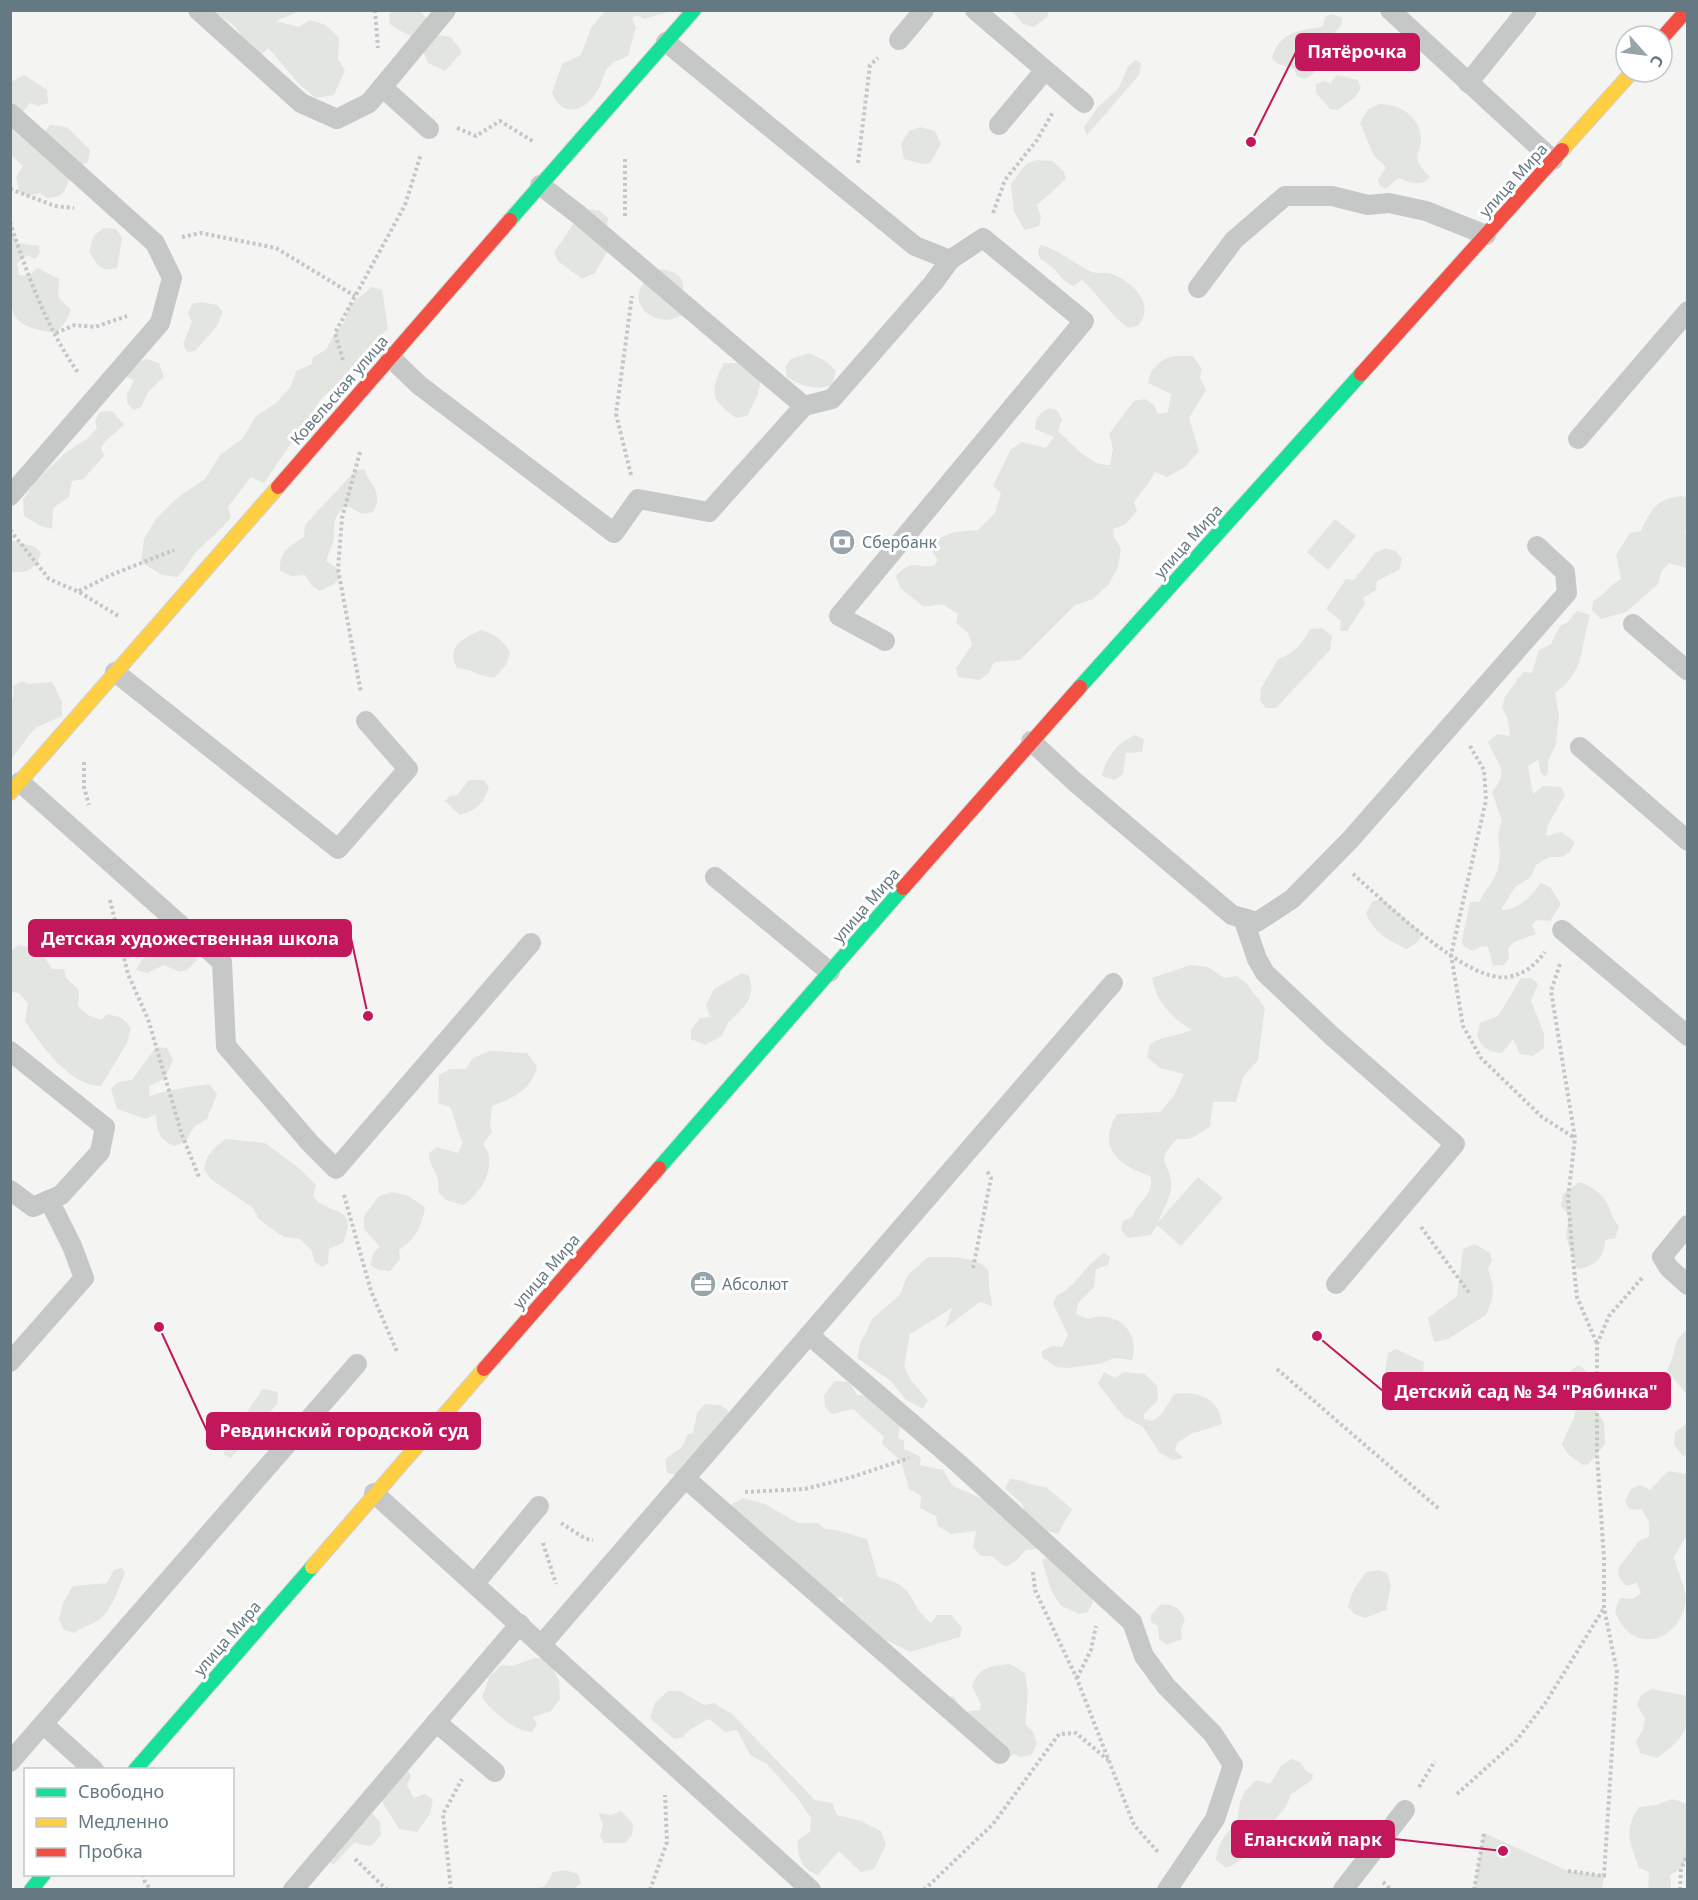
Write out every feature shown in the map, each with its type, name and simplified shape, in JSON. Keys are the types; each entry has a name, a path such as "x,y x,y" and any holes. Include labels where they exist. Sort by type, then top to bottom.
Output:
{"main road":[{"name":"Ковельская улица","path":"15,787 694,10"},
{"path":"1674,25 1687,10"},
{"name":"улица Мира","path":"137,1768 1031,741 1621,84"},
{"path":"31,1890 43,1876"}],"lane":[{"path":"198,10 302,103 338,119 369,103 446,10"},
{"path":"899,40 924,10"},
{"path":"975,10 1084,103"},
{"path":"1390,10 1553,160"},
{"path":"1468,83 1527,10"},
{"path":"666,42 915,246 950,260"},
{"path":"999,125 1045,70"},
{"path":"382,87 429,129"},
{"path":"10,113 155,243 172,278 159,324 10,496"},
{"path":"540,185 804,406"},
{"path":"1198,288 1234,240 1285,196 1332,196 1368,205 1389,203 1426,211 1486,235"},
{"path":"390,357 419,385 614,533 638,499 709,512 804,406 832,399 934,282 950,260 983,238 1084,321 839,616 885,641"},
{"path":"1578,439 1680,332 1688,311"},
{"path":"1031,741 1075,782 1223,908 1232,915 1257,922 1292,899 1333,857 1567,593 1564,572 1537,546"},
{"path":"1633,624 1688,671"},
{"path":"115,672 338,849 408,769 366,721"},
{"path":"1580,747 1688,841"},
{"path":"15,787 101,852 222,962 226,1046 310,1143 336,1169 531,944"},
{"path":"715,877 830,972"},
{"path":"1243,918 1257,959 1265,973 1333,1037 1455,1144 1336,1284"},
{"path":"1568,935 1688,1036"},
{"path":"542,1644 1113,983"},
{"path":"10,1051 105,1127 100,1152 61,1195 33,1207 10,1190"},
{"path":"10,1362 84,1278 72,1246 49,1200"},
{"path":"1688,1225 1662,1257 1669,1268 1688,1285"},
{"path":"809,1335 939,1448 1132,1622 1144,1656 1166,1686 1213,1734 1233,1765 1215,1819 1172,1884"},
{"path":"10,1762 357,1364"},
{"path":"685,1478 1000,1754"},
{"path":"375,1493 811,1890"},
{"path":"475,1582 536,1510"},
{"path":"293,1890 520,1624"},
{"path":"436,1722 495,1772"},
{"path":"43,1724 92,1768"},
{"path":"1343,1890 1405,1810"}],"path":[{"path":"851,194 859,158 870,65 899,40"},
{"path":"983,238 1005,180 1037,140 1066,88"},
{"path":"344,363 335,333 405,205 429,129 450,125 476,136 500,122 535,142"},
{"path":"625,159 626,226 637,264 616,414 638,499"},
{"path":"10,189 55,206 77,209"},
{"path":"10,222 26,270 68,358 95,398"},
{"path":"155,243 201,233 276,248 355,296"},
{"path":"56,333 75,325 95,327 136,314 164,310"},
{"path":"360,452 342,518 338,569 366,721"},
{"path":"10,530 49,579 79,592 124,619"},
{"path":"79,592 141,562 176,549"},
{"path":"83,708 84,787 90,808"},
{"path":"1452,724 1466,740 1484,770 1486,800 1451,955 1463,1026 1482,1058 1542,1118 1575,1138"},
{"path":"101,852 128,974 148,1019 182,1135 199,1177"},
{"path":"1333,857 1430,940 1474,971 1507,977 1533,967 1568,935"},
{"path":"1568,935 1551,991 1575,1138 1568,1198 1577,1297 1597,1344"},
{"path":"971,1148 991,1178 973,1268"},
{"path":"336,1169 371,1291 397,1352"},
{"path":"1404,1205 1470,1294"},
{"path":"1568,1871 1604,1876 1617,1672 1604,1608 1597,1455 1597,1344 1608,1316 1662,1257"},
{"path":"1277,1369 1439,1509"},
{"path":"705,1496 805,1489 852,1477 939,1448"},
{"path":"536,1510 586,1539 625,1547"},
{"path":"536,1510 567,1614"},
{"path":"1045,1543 1032,1567 1035,1590 1077,1679 1134,1825 1164,1859 1172,1884"},
{"path":"1077,1679 1091,1650 1097,1622 1097,1590"},
{"path":"1457,1794 1515,1741 1546,1702 1604,1608"},
{"path":"924,1890 993,1824 1059,1734 1076,1733 1109,1761"},
{"path":"452,1890 443,1814 474,1754"},
{"path":"650,1890 667,1842 664,1755"},
{"path":"1474,1890 1484,1833"},
{"path":"335,1840 387,1890"},
{"path":"1680,1890 1680,1869 1688,1853"},
{"path":"143,1876 151,1890"}],"shaded area":[{"path":"211,11 300,11 276,21 299,27 310,20 326,25 339,38 338,59 345,70 334,95 316,98 301,86 268,48 262,54 255,52 232,24"},
{"path":"392,11 419,11 429,20 437,35 451,37 462,52 445,71 428,63 424,54 426,43 390,24 389,15"},
{"path":"605,11 671,11 644,19 637,15 632,18 636,27 628,56 611,64 591,100 579,108 566,109 556,101 552,93 562,64 581,55 591,28"},
{"path":"1012,11 1049,11 1047,17 1034,27 1023,24"},
{"path":"1333,14 1342,18 1342,24 1324,45 1313,74 1305,79 1297,76 1294,69 1278,64 1272,58 1279,43 1285,38 1297,32 1322,27 1326,16"},
{"path":"1135,60 1141,63 1139,75 1087,135 1084,127 1098,107 1118,89 1128,67"},
{"path":"24,75 47,90 48,103 39,106 30,103 23,112 16,112 39,139 50,125 67,127 90,150 88,162 75,170 64,192 55,197 47,198 40,193 27,196 19,191 16,177 23,166 11,155 11,82"},
{"path":"1337,75 1358,80 1361,88 1355,97 1338,110 1330,109 1316,93 1316,84 1324,81 1331,83"},
{"path":"1380,104 1402,110 1414,119 1421,142 1418,161 1430,177 1427,180 1415,183 1398,178 1386,189 1380,186 1378,180 1386,167 1374,156 1360,123 1368,109"},
{"path":"920,127 935,131 941,144 930,163 922,164 904,159 901,144 909,131"},
{"path":"1037,160 1053,161 1064,172 1066,179 1037,205 1041,216 1039,226 1025,230 1014,212 1011,184 1026,164"},
{"path":"589,209 600,211 608,218 607,228 612,243 595,273 582,279 558,261 554,253 579,215"},
{"path":"11,227 17,243 39,246 40,253 35,259 27,255 17,264 19,275 29,276 37,268 59,279 58,297 71,310 66,321 56,333 25,325 17,319 13,312 9,276"},
{"path":"104,228 116,229 122,238 117,268 106,270 98,265 89,252 94,235"},
{"path":"1040,245 1093,272 1109,273 1128,283 1140,295 1145,311 1138,326 1128,328 1121,323 1082,280 1074,286 1065,281 1050,265 1040,259 1038,252"},
{"path":"661,269 678,275 682,280 682,315 672,319 654,318 642,307 639,300 639,292 643,284"},
{"path":"372,287 382,290 388,329 375,340 369,355 322,398 264,483 251,477 228,507 231,518 197,551 177,577 162,575 141,562 144,539 156,519 177,498 205,479 220,455 243,438 256,416 276,403 290,388 296,371 312,364 313,357 326,350 335,333 344,323 350,305"},
{"path":"201,302 217,305 223,312 217,326 195,351 187,352 183,344 192,322 188,313 192,304"},
{"path":"809,353 826,361 836,371 832,385 820,388 809,387 787,377 785,367 791,359"},
{"path":"1174,356 1193,356 1202,369 1200,378 1206,390 1189,418 1199,451 1185,467 1167,477 1155,472 1134,503 1137,511 1126,524 1113,529 1114,537 1121,549 1118,567 1109,584 1093,599 1075,605 1020,660 994,662 989,673 979,680 958,677 956,668 972,645 968,633 956,623 958,614 942,604 924,607 900,588 896,576 906,567 934,566 938,560 931,550 935,543 951,533 978,530 995,513 1001,493 993,486 1011,449 1022,442 1046,448 1054,437 1035,429 1038,416 1049,408 1057,410 1062,420 1058,431 1075,448 1096,462 1110,465 1113,449 1109,434 1134,401 1145,399 1154,405 1158,414 1168,412 1171,394 1148,383 1157,365"},
{"path":"147,359 159,363 164,377 148,392 141,407 134,410 127,403 127,394 134,380 121,375 134,363"},
{"path":"724,363 739,363 761,381 757,396 747,416 736,418 717,400 716,381"},
{"path":"112,411 124,425 103,444 101,448 104,456 83,479 72,481 69,497 53,508 52,529 41,526 24,516 23,500 35,482 66,452 87,439 97,428 95,421 100,412"},
{"path":"364,469 377,495 376,506 373,512 362,514 346,505 336,517 334,540 326,561 338,569 340,578 320,591 312,586 305,575 292,576 280,571 283,554 304,537 305,525 355,471"},
{"path":"1673,497 1687,498 1685,532 1687,568 1669,563 1662,570 1658,584 1626,612 1601,619 1592,610 1593,601 1621,579 1616,555 1630,533 1641,531 1655,506"},
{"path":"1335,519 1356,536 1328,570 1307,552"},
{"path":"10,540 35,547 41,553 34,567 22,572 11,572"},
{"path":"1386,548 1397,552 1402,559 1399,570 1377,581 1376,590 1363,598 1365,604 1347,631 1340,631 1341,621 1326,609 1346,579 1354,580 1375,553"},
{"path":"1577,611 1590,615 1577,667 1565,685 1555,693 1559,717 1556,744 1548,761 1548,772 1545,777 1541,773 1538,760 1528,766 1533,794 1543,786 1561,787 1565,795 1548,825 1546,836 1561,832 1575,842 1570,852 1562,857 1549,857 1536,865 1530,878 1515,887 1501,910 1519,905 1541,883 1550,887 1561,904 1550,921 1537,920 1532,925 1536,934 1514,942 1508,948 1509,958 1504,965 1493,966 1488,947 1482,946 1473,951 1463,946 1462,940 1470,902 1479,902 1494,879 1499,863 1498,838 1502,821 1492,792 1501,778 1501,772 1488,742 1497,734 1510,736 1508,720 1502,707 1505,697 1523,672 1532,673 1539,650 1551,644 1560,626 1568,622"},
{"path":"1322,628 1332,636 1330,650 1276,708 1266,708 1260,701 1261,689 1278,659 1297,647 1310,629"},
{"path":"481,630 498,638 510,653 506,665 494,678 457,668 454,660 453,654 458,644"},
{"path":"22,681 29,684 52,682 62,702 62,716 35,728 11,759 10,698 14,697 13,686"},
{"path":"1135,735 1144,739 1142,752 1126,753 1123,774 1115,780 1102,776 1106,763 1114,751"},
{"path":"469,780 484,780 489,788 478,806 460,815 445,801 450,796 457,795"},
{"path":"1381,898 1422,933 1414,945 1406,949 1387,939 1369,920 1366,913 1372,902"},
{"path":"176,920 197,940 194,951 197,960 187,970 180,972 164,965 147,973 136,970 142,959 164,947 162,937 164,926"},
{"path":"19,945 39,952 52,969 64,969 66,978 79,990 78,1006 88,1015 101,1020 108,1014 122,1018 131,1028 127,1043 101,1086 89,1084 67,1072 39,1042 25,1021 28,1003 19,993 11,992 11,951"},
{"path":"1191,965 1208,967 1224,978 1237,976 1246,983 1265,1008 1258,1060 1243,1077 1236,1102 1213,1102 1210,1126 1191,1138 1177,1139 1164,1157 1171,1186 1169,1197 1158,1222 1198,1177 1223,1198 1181,1246 1157,1225 1151,1235 1128,1238 1121,1230 1123,1221 1133,1216 1148,1193 1151,1182 1150,1176 1120,1161 1110,1146 1109,1136 1117,1114 1160,1112 1174,1096 1184,1074 1160,1068 1147,1057 1150,1044 1192,1030 1178,1020 1161,1002 1152,978"},
{"path":"742,973 749,976 751,984 750,997 744,1007 728,1023 718,1038 705,1045 691,1039 691,1030 700,1018 710,1017 706,1005 714,989"},
{"path":"1521,978 1532,978 1538,984 1531,1000 1544,1034 1544,1048 1533,1056 1520,1054 1513,1039 1502,1053 1493,1052 1483,1046 1477,1035 1480,1023 1498,1016"},
{"path":"156,1047 167,1048 173,1060 165,1078 150,1086 149,1097 209,1084 217,1094 207,1119 194,1127 185,1142 174,1146 165,1141 160,1134 156,1114 146,1119 117,1109 111,1089 118,1082 132,1080"},
{"path":"490,1051 527,1053 537,1066 526,1087 507,1100 492,1106 490,1125 492,1132 483,1144 489,1155 486,1178 478,1191 463,1205 446,1200 438,1192 438,1181 429,1153 437,1147 458,1153 463,1142 450,1107 438,1103 439,1075 450,1069 466,1069 473,1058"},
{"path":"226,1139 265,1143 299,1168 316,1185 313,1196 319,1202 345,1216 348,1222 343,1243 329,1249 328,1263 323,1267 314,1262 312,1251 300,1239 284,1237 273,1230 259,1219 253,1208 212,1180 204,1170 211,1152"},
{"path":"1579,1182 1602,1196 1619,1226 1615,1238 1605,1240 1603,1252 1598,1260 1589,1266 1577,1269 1566,1237 1569,1215 1561,1206 1563,1194"},
{"path":"393,1192 408,1196 425,1207 417,1232 399,1250 400,1259 390,1271 379,1270 370,1265 374,1252 380,1247 364,1229 364,1216 379,1196"},
{"path":"1475,1244 1490,1253 1492,1261 1488,1269 1493,1285 1492,1299 1486,1315 1448,1339 1434,1342 1428,1318 1457,1296 1463,1249"},
{"path":"1104,1253 1110,1257 1108,1265 1096,1269 1094,1287 1078,1303 1076,1314 1088,1319 1108,1317 1124,1325 1133,1340 1132,1360 1114,1358 1099,1364 1068,1368 1056,1367 1042,1357 1042,1351 1052,1346 1062,1347 1068,1335 1053,1303 1056,1296 1069,1287"},
{"path":"928,1257 968,1259 982,1264 988,1272 992,1306 980,1302 945,1328 952,1308 910,1334 904,1366 911,1380 928,1400 923,1409 905,1399 891,1381 857,1358 860,1344 873,1318 899,1296 908,1275"},
{"path":"1687,1330 1687,1395 1667,1370 1676,1344"},
{"path":"1396,1349 1424,1362 1422,1383 1408,1386 1384,1377 1388,1353"},
{"path":"1579,1365 1587,1372 1586,1397 1604,1422 1605,1444 1589,1464 1583,1465 1569,1455 1562,1445 1577,1408 1576,1392 1569,1372"},
{"path":"1104,1372 1115,1378 1124,1372 1145,1374 1157,1386 1158,1400 1144,1414 1144,1419 1152,1421 1162,1414 1174,1394 1183,1393 1199,1395 1212,1402 1220,1415 1222,1424 1191,1434 1177,1443 1175,1450 1184,1458 1173,1460 1160,1453 1143,1427 1123,1416 1098,1384"},
{"path":"835,1381 849,1382 857,1395 873,1397 887,1411 886,1415 894,1417 901,1423 898,1438 904,1441 904,1449 918,1455 921,1459 920,1465 943,1470 953,1486 987,1501 1041,1545 1037,1549 1026,1550 1016,1561 1005,1567 992,1556 981,1556 973,1547 976,1531 951,1534 938,1526 936,1516 920,1508 921,1496 909,1489 901,1461 882,1444 884,1437 853,1409 832,1414 825,1407 824,1395"},
{"path":"263,1389 278,1392 277,1404 231,1458 223,1454 226,1448 225,1434 240,1429 247,1421 246,1413"},
{"path":"705,1404 720,1405 728,1410 727,1419 676,1475 667,1473 665,1459 682,1447 688,1434 693,1433 697,1413"},
{"path":"1687,1423 1687,1455 1683,1456 1674,1445 1675,1433"},
{"path":"1668,1471 1687,1474 1687,1535 1674,1557 1686,1598 1682,1613 1666,1634 1655,1639 1643,1639 1632,1635 1622,1625 1615,1611 1620,1598 1633,1599 1641,1593 1637,1583 1626,1586 1619,1577 1618,1568 1640,1540 1649,1537 1649,1522 1642,1510 1629,1509 1625,1501 1631,1489 1640,1485 1650,1490"},
{"path":"1010,1479 1046,1487 1072,1509 1058,1534 1041,1529 1027,1518 1022,1504 1005,1488"},
{"path":"743,1498 765,1504 798,1523 818,1523 825,1529 867,1539 878,1577 891,1580 906,1590 923,1616 931,1623 937,1615 951,1615 962,1628 960,1637 910,1652 888,1641 877,1647 842,1615 843,1598 833,1597 731,1512 732,1504"},
{"path":"1050,1556 1089,1591 1093,1602 1088,1612 1079,1614 1060,1605 1051,1590 1042,1560"},
{"path":"122,1568 125,1573 112,1604 105,1614 75,1633 64,1630 59,1620 63,1603 73,1586 107,1583 114,1570"},
{"path":"1379,1570 1387,1573 1391,1586 1386,1610 1365,1618 1354,1614 1348,1606 1354,1589 1366,1572"},
{"path":"1161,1604 1176,1607 1185,1619 1181,1629 1182,1639 1167,1645 1159,1639 1158,1626 1151,1622 1151,1615"},
{"path":"535,1658 549,1659 559,1681 560,1699 551,1711 533,1717 537,1724 532,1732 511,1724 498,1715 482,1698 489,1677 501,1665 512,1666"},
{"path":"1010,1664 1025,1673 1028,1694 1025,1724 1033,1732 1037,1744 1031,1755 1020,1757 1014,1754 1003,1763 986,1749 943,1698 953,1696 965,1712 980,1710 981,1704 972,1686 978,1674 986,1668"},
{"path":"1652,1689 1687,1696 1684,1732 1657,1758 1640,1753 1636,1741 1643,1730 1645,1718 1637,1705 1641,1695"},
{"path":"668,1691 680,1691 704,1705 714,1703 732,1714 815,1800 832,1803 837,1815 861,1821 881,1831 886,1845 874,1869 861,1872 839,1851 818,1875 804,1866 799,1857 798,1840 810,1832 811,1818 798,1799 767,1764 750,1755 737,1730 725,1732 709,1719 689,1730 683,1737 674,1739 650,1718 655,1703"},
{"path":"1291,1759 1300,1762 1307,1772 1313,1774 1312,1780 1290,1795 1286,1807 1272,1823 1265,1840 1242,1859 1226,1868 1216,1860 1217,1854 1222,1840 1237,1824 1243,1795 1257,1780 1270,1784 1281,1766"},
{"path":"394,1763 406,1768 411,1776 407,1786 414,1798 424,1794 433,1799 430,1814 417,1832 399,1829 378,1795 384,1766"},
{"path":"1672,1799 1687,1804 1687,1859 1681,1869 1670,1875 1671,1889 1648,1889 1649,1872 1639,1868 1631,1843 1631,1823 1639,1807 1656,1805"},
{"path":"621,1811 633,1824 632,1835 625,1843 604,1843 600,1836 603,1824 598,1813 611,1815"},
{"path":"372,1813 380,1822 381,1835 371,1846 354,1843 333,1865 329,1860"},
{"path":"1484,1833 1568,1871 1604,1876 1602,1889 1474,1889"},
{"path":"565,1870 578,1874 581,1883 574,1889 527,1889 543,1886 553,1872"}],"traffic: fast":[{"path":"510,220 694,10"},
{"path":"1080,687 1361,374"},
{"path":"659,1168 903,888"},
{"path":"137,1768 312,1567"},
{"path":"31,1890 42,1876"}],"traffic: slow":[{"path":"1562,150 1621,84"},
{"path":"10,793 278,487"},
{"path":"312,1567 484,1369"}],"traffic: jam":[{"path":"1674,25 1687,10"},
{"path":"1361,374 1562,150"},
{"path":"278,487 510,220"},
{"path":"903,888 1080,687"},
{"path":"484,1369 659,1168"}],"place":[{"name":"Пятёрочка","path":"1251,142"},
{"name":"Сбербанк","path":"842,542"},
{"name":"Детская художественная школа","path":"368,1016"},
{"name":"Абсолют","path":"703,1284"},
{"name":"Ревдинский городской суд","path":"159,1327"},
{"name":"Детский сад № 34 \"Рябинка\"","path":"1317,1336"},
{"name":"Еланский парк","path":"1503,1851"}]}
